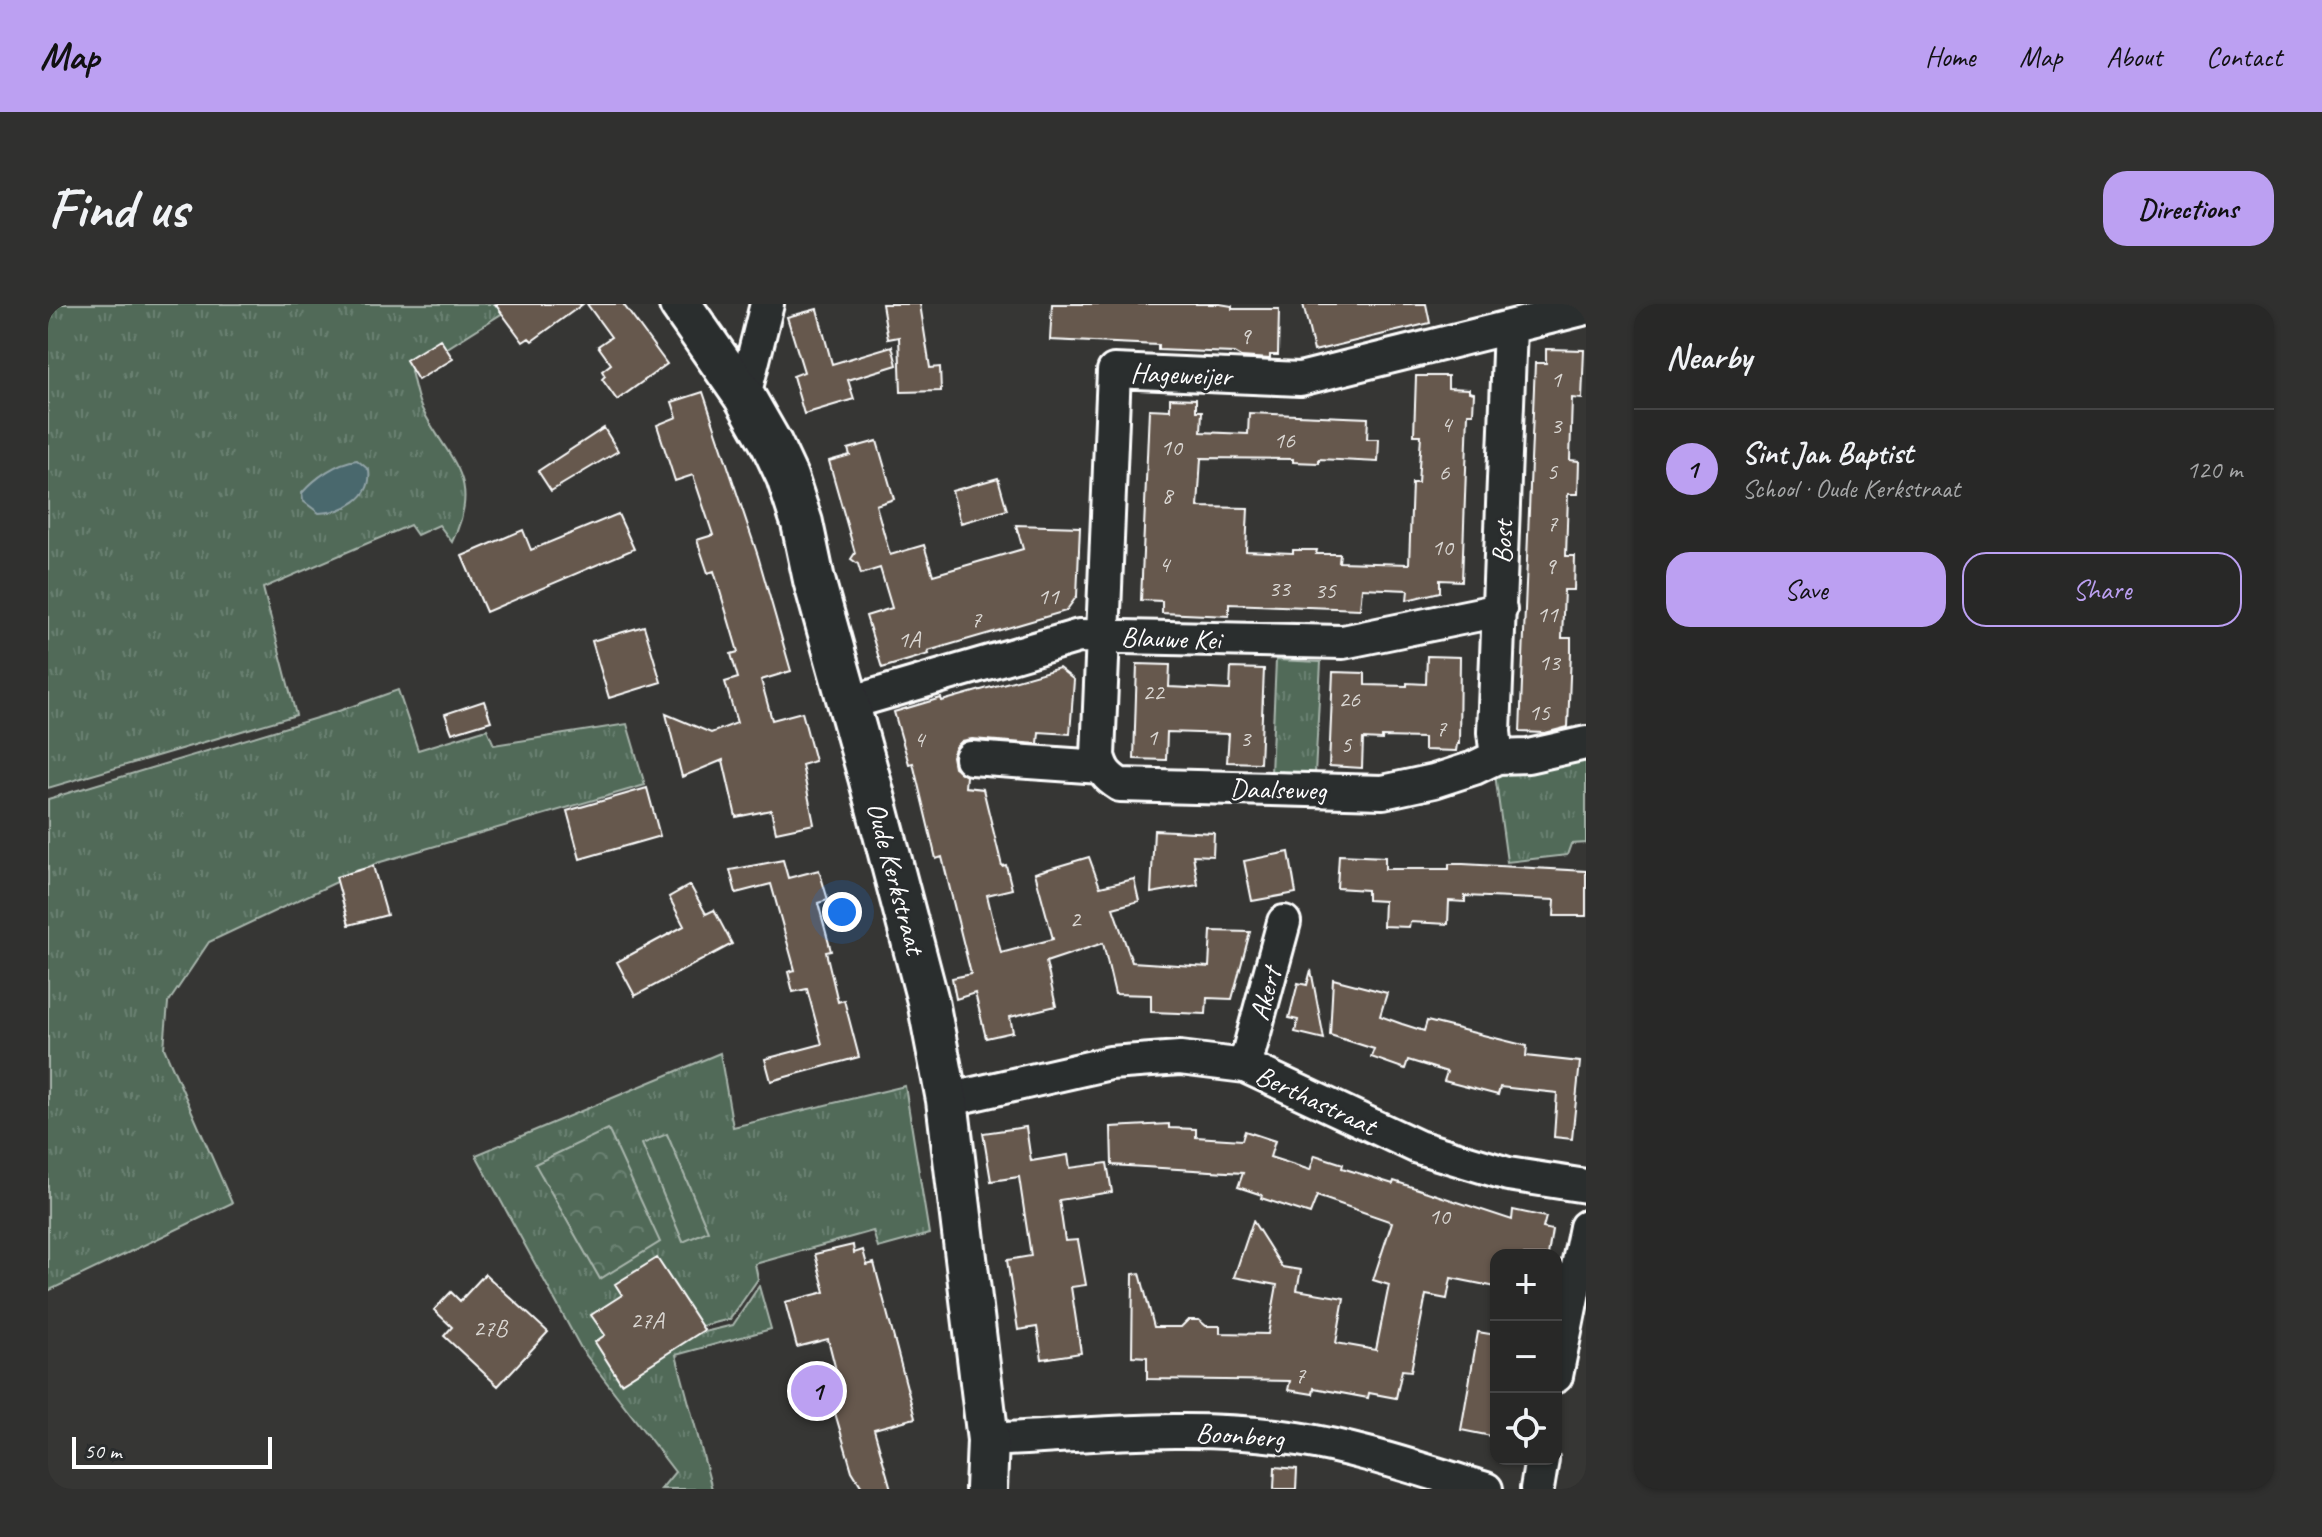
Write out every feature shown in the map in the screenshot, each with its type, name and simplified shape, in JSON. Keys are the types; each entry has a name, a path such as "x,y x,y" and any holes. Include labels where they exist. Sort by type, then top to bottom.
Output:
{"street":[{"name":"Oude Kerkstraat","path":"680,304 744,396 787,477 802,523 814,580 928,1001 947,1100 988,1440 986,1489"},
{"path":"744,396 767,304"},
{"name":"Hageweijer","path":"1101,767 1098,756 1114,371 1300,379 1586,308"},
{"name":"Bost","path":"1497,757 1494,732 1510,328"},
{"name":"Blauwe Kei","path":"849,703 1079,636 1343,642 1500,610"},
{"name":"Daalseweg","path":"971,758 1101,767 1108,778 1120,785 1383,792 1434,781 1497,757 1528,756 1586,743"},
{"name":"Akert","path":"1245,1066 1284,922"},
{"name":"Berthastraat","path":"947,1100 1110,1063 1180,1058 1245,1066 1418,1147 1508,1174 1586,1186"},
{"path":"1562,1346 1586,1227"},
{"name":"Boonberg","path":"988,1440 1202,1430 1298,1439 1368,1455 1452,1484 1486,1489"},
{"path":"1537,1489 1541,1465"}],"green space":[{"path":"48,304 517,304 411,371 421,407 459,470 463,485 461,520 452,542 439,525 417,535 410,525 263,588 296,715 48,788"},
{"path":"1276,660 1321,662 1315,774 1271,773"},
{"path":"398,690 418,750 487,729 494,745 627,724 645,785 377,863 209,942 168,1003 164,1048 232,1203 48,1291 48,799 333,713"},
{"path":"1586,753 1586,843 1571,844 1567,855 1507,862 1494,767"},
{"path":"720,1053 733,1127 905,1086 929,1234 878,1248 873,1231 755,1264 758,1279 730,1319 670,1334 671,1340 733,1325 759,1286 771,1329 676,1355 712,1489 661,1489 675,1472 582,1350 476,1155"},
{"path":"608,1129 660,1242 600,1279 535,1164"},
{"path":"667,1134 708,1231 683,1242 642,1144"}],"water":[{"path":"357,460 369,470 369,480 362,496 355,502 338,510 319,513 303,501 302,493 320,476 334,467"}],"building":[{"path":"495,304 583,304 532,341 529,338 523,342"},
{"path":"587,304 623,304 667,364 617,400 602,379 605,376 602,371 611,364 598,346 611,337"},
{"path":"882,304 920,304 930,368 940,367 941,391 901,392 899,337 888,339"},
{"path":"1052,304 1220,304 1232,306 1232,309 1279,309 1278,355 1270,355 1270,359 1241,357 1234,353 1158,350 1158,345 1050,340"},
{"path":"1303,304 1426,304 1430,323 1314,351"},
{"path":"817,309 832,364 892,346 897,365 848,380 854,399 804,414 793,376 804,372 787,317"},
{"path":"440,339 453,359 418,380 406,360"},
{"path":"1546,349 1584,350 1582,399 1572,398 1570,460 1579,461 1578,494 1568,494 1566,556 1575,556 1574,590 1564,590 1562,638 1571,638 1568,727 1545,733 1520,732 1535,363 1546,363"},
{"path":"1416,376 1448,376 1448,388 1469,389 1474,393 1473,413 1468,413 1462,581 1440,580 1440,592 1407,600 1408,590 1362,588 1360,609 1229,604 1229,616 1162,613 1162,601 1141,600 1149,409 1170,410 1170,398 1196,399 1196,411 1202,411 1201,432 1248,434 1249,413 1368,418 1367,439 1379,439 1378,462 1201,458 1198,507 1248,508 1246,551 1293,553 1293,550 1317,550 1316,554 1340,554 1339,562 1409,564 1412,483 1418,483 1421,435 1414,435"},
{"path":"703,392 758,556 791,671 761,680 772,720 802,712 815,761 802,765 814,824 776,832 771,810 736,817 723,760 682,777 666,714 711,733 737,723 725,682 738,678 731,654 738,652 714,571 708,573 697,540 713,535 693,475 675,481 657,425 677,417 672,402"},
{"path":"604,428 618,451 551,491 538,471"},
{"path":"877,441 894,499 876,505 890,555 924,545 933,575 1023,549 1016,525 1080,527 1077,596 1066,611 928,651 929,654 882,668 866,616 892,608 880,568 861,574 858,564 851,559 855,553 829,461 850,455 848,449"},
{"path":"998,478 1007,510 961,523 952,491"},
{"path":"618,514 634,549 486,612 462,556 523,530 531,550"},
{"path":"644,626 661,682 609,698 592,641"},
{"path":"1427,656 1460,657 1459,744 1456,751 1424,750 1424,738 1363,739 1362,768 1329,766 1333,672 1365,673 1365,685 1426,684"},
{"path":"1137,664 1170,665 1169,687 1230,690 1231,668 1264,669 1260,763 1227,762 1229,734 1167,732 1166,760 1134,759"},
{"path":"1059,668 1074,680 1070,734 1039,732 1038,744 972,739 962,741 952,756 954,767 966,776 965,787 983,789 1002,866 1006,865 1012,889 987,895 1001,953 1053,939 1035,873 1089,857 1100,887 1134,879 1139,901 1113,908 1132,962 1209,967 1211,931 1250,932 1232,999 1207,998 1206,1014 1151,1012 1151,995 1115,994 1103,943 1046,962 1056,1006 1010,1017 1013,1032 986,1038 975,993 956,999 952,978 971,974 942,857 936,859 913,763 909,764 894,712"},
{"path":"484,701 491,721 452,733 445,714"},
{"path":"647,788 660,836 580,859 567,811"},
{"path":"1154,830 1214,833 1213,856 1193,855 1198,885 1151,893"},
{"path":"1289,852 1296,893 1252,901 1244,861"},
{"path":"1339,855 1385,857 1385,869 1449,869 1449,864 1463,864 1586,871 1586,916 1554,916 1555,900 1465,896 1465,902 1449,901 1448,924 1410,922 1409,927 1383,926 1384,901 1367,900 1367,890 1337,888"},
{"path":"783,860 788,878 819,870 828,900 818,903 831,951 826,952 838,1002 844,1000 859,1057 771,1081 765,1059 822,1044 807,989 793,992 788,972 795,970 771,884 736,893 730,870"},
{"path":"373,866 387,915 349,925 336,877"},
{"path":"690,885 706,914 714,910 732,944 635,996 617,962 684,926 669,897"},
{"path":"1311,970 1324,1039 1295,1032 1298,1020 1289,1018 1298,983 1307,985"},
{"path":"1333,979 1387,993 1380,1016 1402,1024 1424,1031 1427,1021 1527,1046 1526,1056 1580,1062 1572,1139 1554,1137 1557,1093 1500,1087 1498,1095 1444,1081 1447,1072 1408,1060 1405,1069 1371,1057 1374,1049 1330,1035"},
{"path":"1169,1124 1169,1128 1196,1129 1196,1137 1242,1140 1245,1131 1275,1141 1270,1157 1310,1170 1315,1155 1343,1164 1342,1168 1393,1184 1394,1181 1512,1220 1513,1210 1546,1217 1543,1228 1552,1230 1549,1249 1490,1249 1490,1286 1451,1278 1447,1299 1426,1295 1411,1371 1402,1370 1396,1398 1369,1393 1368,1398 1314,1388 1313,1394 1288,1390 1290,1381 1147,1379 1147,1357 1132,1356 1133,1274 1140,1273 1154,1327 1181,1327 1188,1320 1199,1320 1206,1326 1220,1326 1220,1333 1268,1334 1277,1285 1234,1277 1253,1221 1282,1267 1301,1270 1297,1290 1344,1298 1336,1343 1376,1350 1389,1285 1373,1280 1392,1222 1317,1196 1310,1214 1261,1198 1262,1195 1238,1187 1243,1173 1112,1165 1111,1127"},
{"path":"1026,1127 1031,1161 1068,1155 1070,1168 1107,1163 1112,1192 1059,1200 1065,1241 1078,1240 1086,1285 1071,1287 1081,1353 1042,1359 1037,1327 1018,1330 1007,1260 1031,1256 1019,1177 991,1181 983,1133"},
{"path":"853,1245 854,1253 863,1250 867,1265 874,1263 915,1418 874,1429 891,1489 863,1489 852,1471 828,1389 840,1386 828,1339 797,1347 785,1302 825,1292 815,1254"},
{"path":"657,1258 704,1330 621,1383 595,1342 605,1335 591,1315 622,1295 615,1284"},
{"path":"485,1274 548,1332 498,1386 444,1336 452,1327 434,1310 451,1292 460,1301"},
{"path":"1478,1332 1490,1334 1490,1436 1461,1430"},
{"path":"1275,1467 1297,1469 1296,1489 1274,1489"}],"place":[{"name":"Sint Jan Baptist","path":"817,1391"}]}
